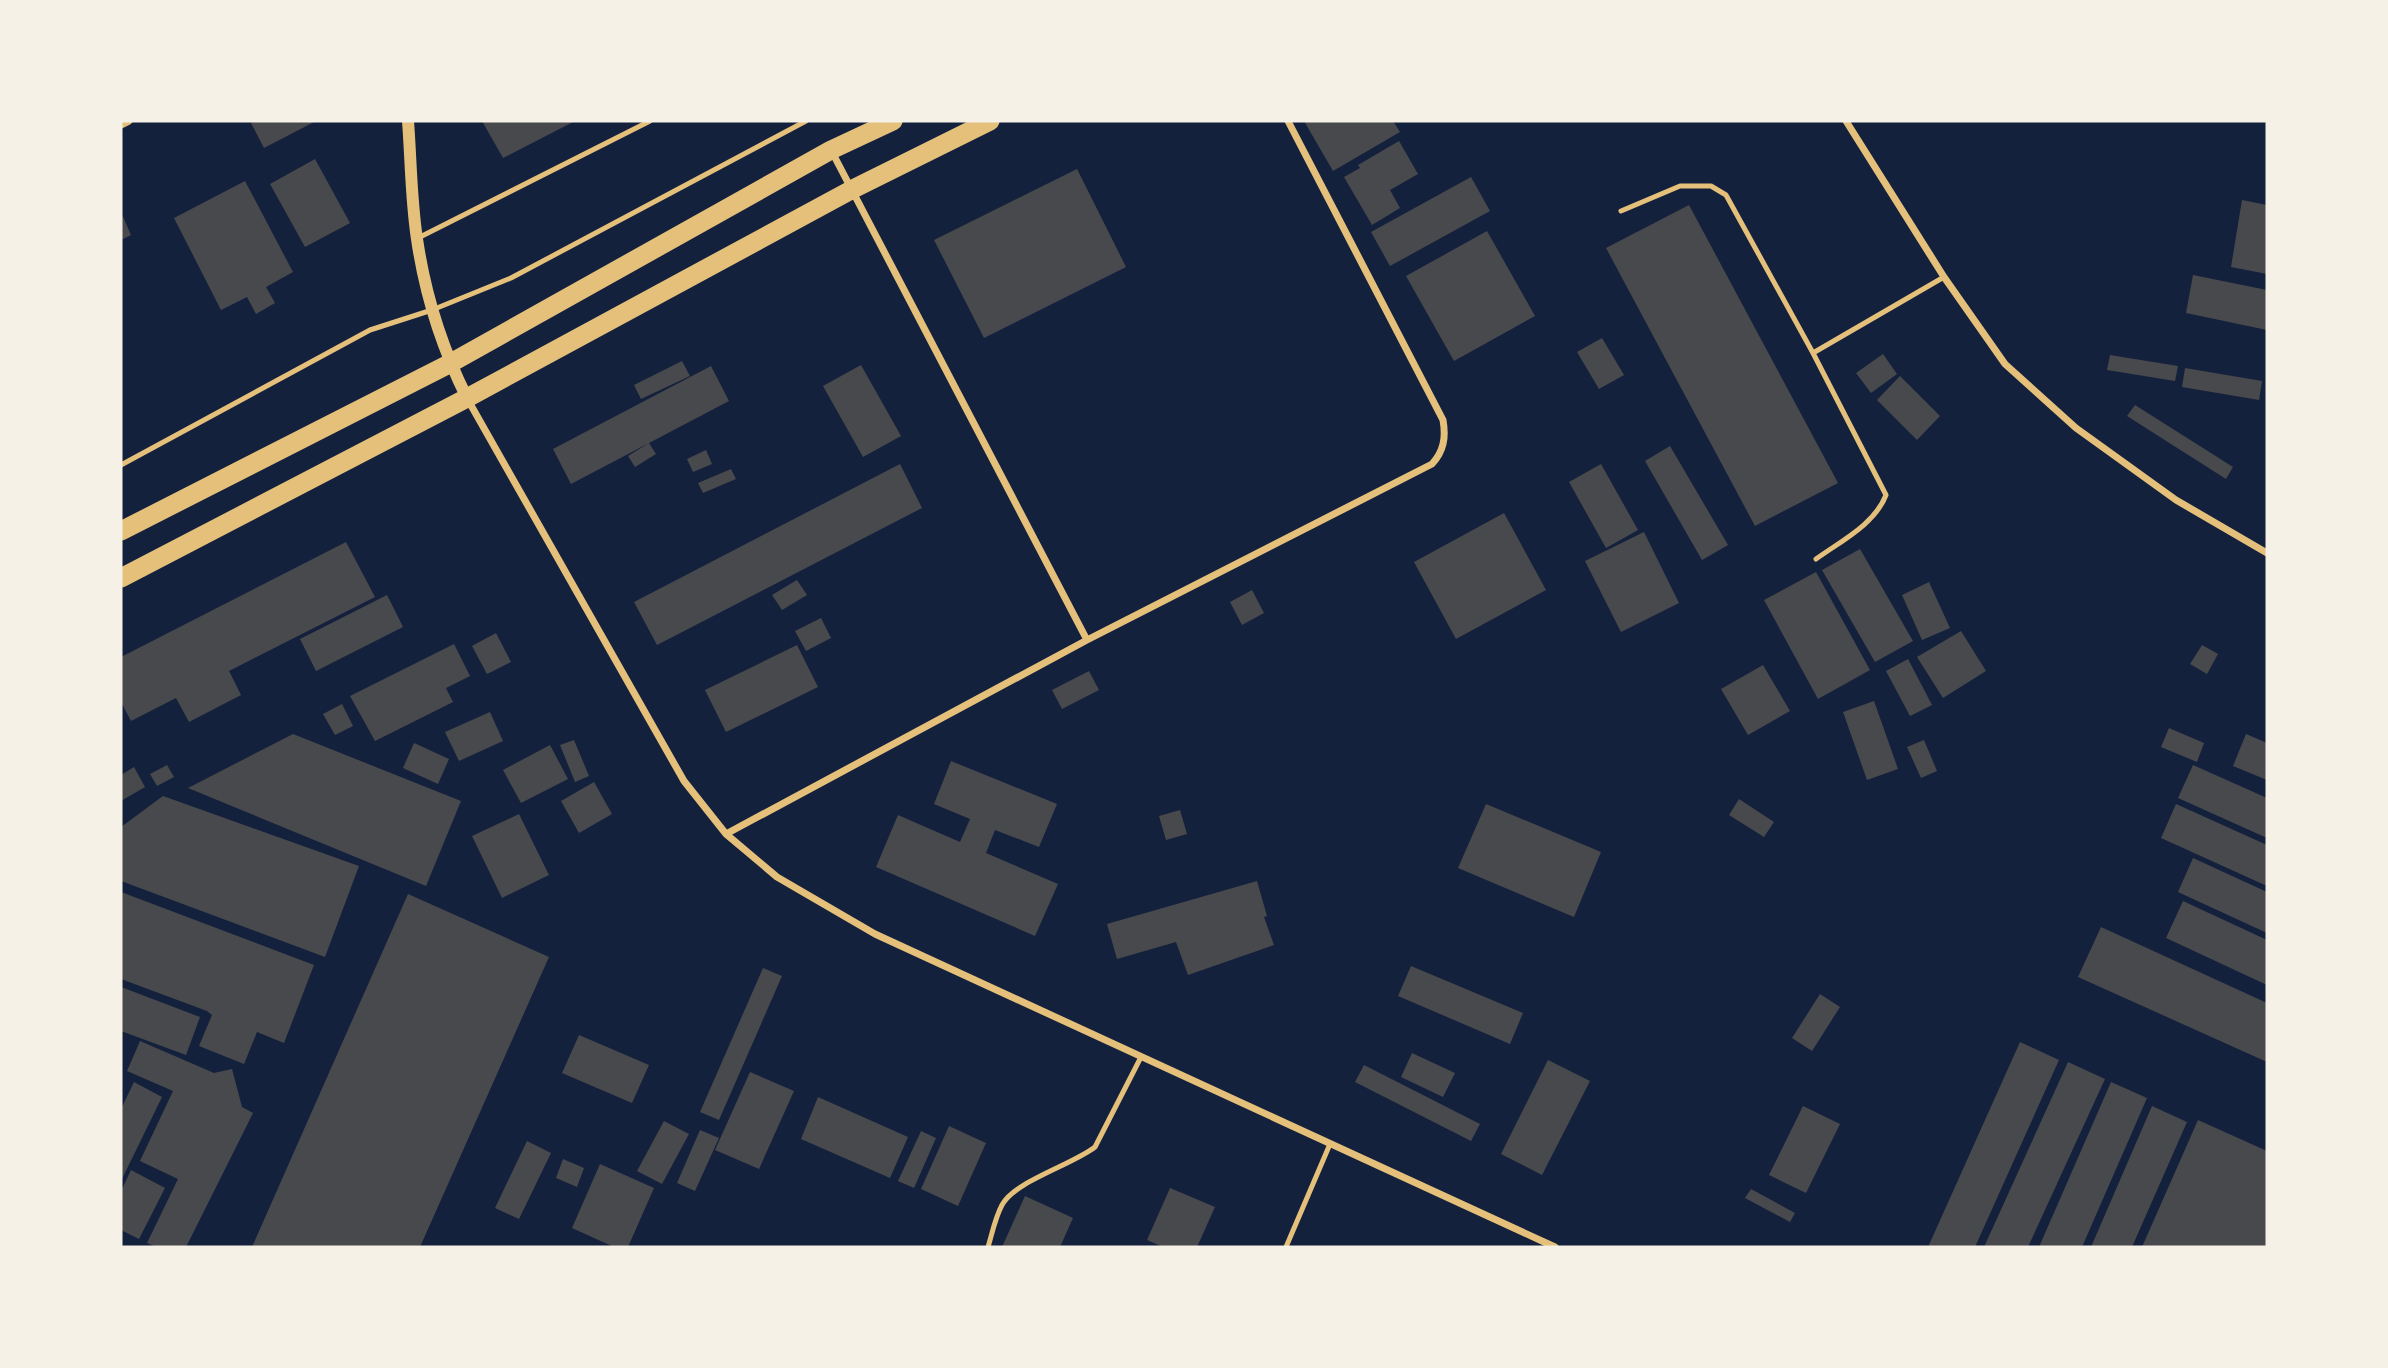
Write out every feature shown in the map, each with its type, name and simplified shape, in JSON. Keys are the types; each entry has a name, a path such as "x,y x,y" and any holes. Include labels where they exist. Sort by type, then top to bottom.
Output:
{"highway":[{"path":"121,531 449,364 831,150 893,121"},
{"path":"121,578 467,398 853,189 990,121"}],"street":[{"path":"121,125 130,121"},
{"path":"408,121 417,239 432,310 449,364 684,781 726,834 777,877 875,934 1555,1247"},
{"path":"726,834 1087,640 1432,464 1440,456 1446,432 1443,420 1287,121"},
{"path":"1846,121 1944,277 2005,364 2076,428 2176,500 2267,553"},
{"path":"831,150 1087,640"}],"lane":[{"path":"417,239 650,121"},
{"path":"121,465 370,330 432,310 511,278 806,121"},
{"path":"1621,211 1680,186 1711,186 1726,195 1886,495 1881,509 1872,518 1816,559"},
{"path":"1813,354 1944,277"},
{"path":"988,1247 1003,1203 1015,1191 1083,1156 1095,1147 1142,1057"},
{"path":"1286,1247 1330,1144"}],"building":[{"path":"316,121 264,148 251,123"},
{"path":"482,121 575,121 503,158"},
{"path":"1304,121 1393,121 1400,132 1333,171"},
{"path":"1399,141 1418,174 1390,190 1400,208 1372,225 1344,177 1360,168 1358,165"},
{"path":"315,159 350,223 305,247 270,184"},
{"path":"1077,169 1126,267 984,338 934,240"},
{"path":"1471,177 1490,211 1390,266 1371,232"},
{"path":"245,181 293,272 266,287 275,303 256,314 247,297 221,310 174,218"},
{"path":"2242,200 2267,205 2267,274 2231,267"},
{"path":"1689,205 1838,483 1755,526 1606,248"},
{"path":"121,212 131,235 121,240"},
{"path":"1487,231 1535,316 1454,361 1406,276"},
{"path":"2193,275 2267,290 2267,330 2186,313"},
{"path":"1602,338 1624,375 1599,389 1577,352"},
{"path":"1883,354 1897,374 1871,393 1856,373"},
{"path":"2110,355 2178,366 2175,381 2107,370"},
{"path":"682,361 690,376 641,399 634,385"},
{"path":"861,365 901,436 863,457 823,386"},
{"path":"711,366 729,401 571,484 553,449"},
{"path":"2185,368 2262,381 2259,400 2182,387"},
{"path":"1900,376 1940,416 1917,440 1877,400"},
{"path":"2135,405 2233,467 2226,479 2127,416"},
{"path":"649,443 656,454 635,467 628,456"},
{"path":"1670,446 1728,545 1702,560 1645,461"},
{"path":"706,450 712,464 693,472 687,459"},
{"path":"900,464 922,508 657,645 634,602"},
{"path":"1601,464 1638,530 1606,548 1569,482"},
{"path":"731,469 736,479 703,493 698,483"},
{"path":"1504,513 1546,590 1456,639 1414,562"},
{"path":"1644,532 1679,603 1621,632 1585,561"},
{"path":"346,542 375,597 229,671 241,695 189,722 176,698 131,721 121,702 121,657"},
{"path":"1860,549 1913,641 1875,662 1822,570"},
{"path":"1816,572 1870,670 1818,699 1764,600"},
{"path":"797,580 807,595 782,610 772,595"},
{"path":"1929,582 1950,628 1922,640 1902,595"},
{"path":"1252,590 1264,613 1242,625 1230,602"},
{"path":"387,595 403,627 316,671 300,639"},
{"path":"821,618 831,638 806,651 795,631"},
{"path":"1961,631 1986,671 1943,698 1917,657"},
{"path":"496,633 511,662 487,674 472,646"},
{"path":"454,644 470,676 446,688 453,702 375,741 350,696"},
{"path":"797,645 818,687 726,732 705,690"},
{"path":"2202,645 2218,654 2207,674 2190,664"},
{"path":"1908,659 1932,705 1910,716 1886,671"},
{"path":"1763,665 1790,711 1748,735 1721,689"},
{"path":"1089,671 1099,690 1062,709 1052,690"},
{"path":"1874,701 1898,769 1867,780 1843,712"},
{"path":"342,704 353,726 335,735 323,714"},
{"path":"490,712 503,741 459,761 445,732"},
{"path":"2169,728 2204,743 2197,762 2161,747"},
{"path":"293,734 461,801 426,886 188,788"},
{"path":"2246,734 2267,743 2267,780 2233,766"},
{"path":"574,740 589,776 575,782 560,745"},
{"path":"1924,740 1937,771 1921,778 1907,747"},
{"path":"414,743 449,759 438,784 403,768"},
{"path":"550,745 568,779 521,803 503,770"},
{"path":"951,761 1057,804 1039,847 995,830 986,853 1058,884 1035,936 876,867 898,815 960,842 970,819 934,804"},
{"path":"167,765 174,777 157,786 150,774"},
{"path":"2193,765 2267,798 2267,838 2178,798"},
{"path":"134,767 145,787 121,801 121,775"},
{"path":"594,782 612,814 579,833 561,801"},
{"path":"163,796 359,866 325,957 121,881 121,827"},
{"path":"1739,799 1774,822 1764,837 1729,815"},
{"path":"1486,804 1601,852 1574,917 1458,868"},
{"path":"2176,804 2267,845 2267,886 2161,838"},
{"path":"1180,810 1187,834 1166,840 1159,816"},
{"path":"519,814 549,875 502,898 472,836"},
{"path":"2193,858 2267,892 2267,933 2178,892"},
{"path":"1257,881 1267,916 1264,917 1274,945 1188,975 1176,942 1117,959 1107,924"},
{"path":"121,892 314,965 284,1043 257,1032 244,1064 199,1046 212,1015 207,1011 121,979"},
{"path":"408,894 549,957 420,1247 252,1247"},
{"path":"2183,901 2267,940 2267,985 2166,938"},
{"path":"2101,927 2267,1003 2267,1062 2078,977"},
{"path":"1411,966 1523,1013 1510,1044 1398,996"},
{"path":"763,968 782,976 719,1120 700,1112"},
{"path":"121,987 200,1017 186,1055 121,1031"},
{"path":"1820,994 1840,1007 1812,1051 1792,1038"},
{"path":"579,1035 649,1065 632,1103 562,1073"},
{"path":"140,1041 214,1073 232,1069 242,1107 253,1113 186,1247 156,1247 147,1243 178,1179 140,1161 173,1091 127,1071"},
{"path":"2020,1042 2059,1060 1975,1247 1928,1247"},
{"path":"1412,1053 1455,1073 1443,1097 1401,1077"},
{"path":"1548,1060 1590,1081 1542,1175 1501,1154"},
{"path":"2068,1062 2105,1079 2028,1247 1984,1247"},
{"path":"1364,1065 1480,1124 1471,1141 1355,1082"},
{"path":"750,1072 794,1091 759,1169 715,1150"},
{"path":"134,1082 162,1097 121,1181 121,1109"},
{"path":"2111,1082 2147,1098 2082,1247 2039,1247"},
{"path":"818,1097 908,1137 890,1178 801,1139"},
{"path":"1803,1106 1840,1124 1806,1193 1769,1175"},
{"path":"2152,1106 2187,1122 2132,1247 2091,1247"},
{"path":"2198,1120 2267,1151 2267,1247 2142,1247"},
{"path":"664,1121 689,1134 662,1184 637,1171"},
{"path":"949,1126 986,1143 958,1206 921,1189"},
{"path":"700,1130 719,1138 695,1191 677,1183"},
{"path":"921,1131 936,1138 914,1188 898,1181"},
{"path":"527,1141 551,1153 519,1219 495,1208"},
{"path":"563,1159 584,1168 577,1187 556,1178"},
{"path":"600,1164 654,1188 628,1247 614,1247 572,1228"},
{"path":"131,1170 165,1188 139,1239 121,1230 121,1191"},
{"path":"1170,1188 1215,1207 1197,1247 1163,1247 1147,1240"},
{"path":"1751,1189 1795,1213 1790,1222 1745,1198"},
{"path":"1025,1196 1073,1218 1060,1247 1002,1247"}]}
